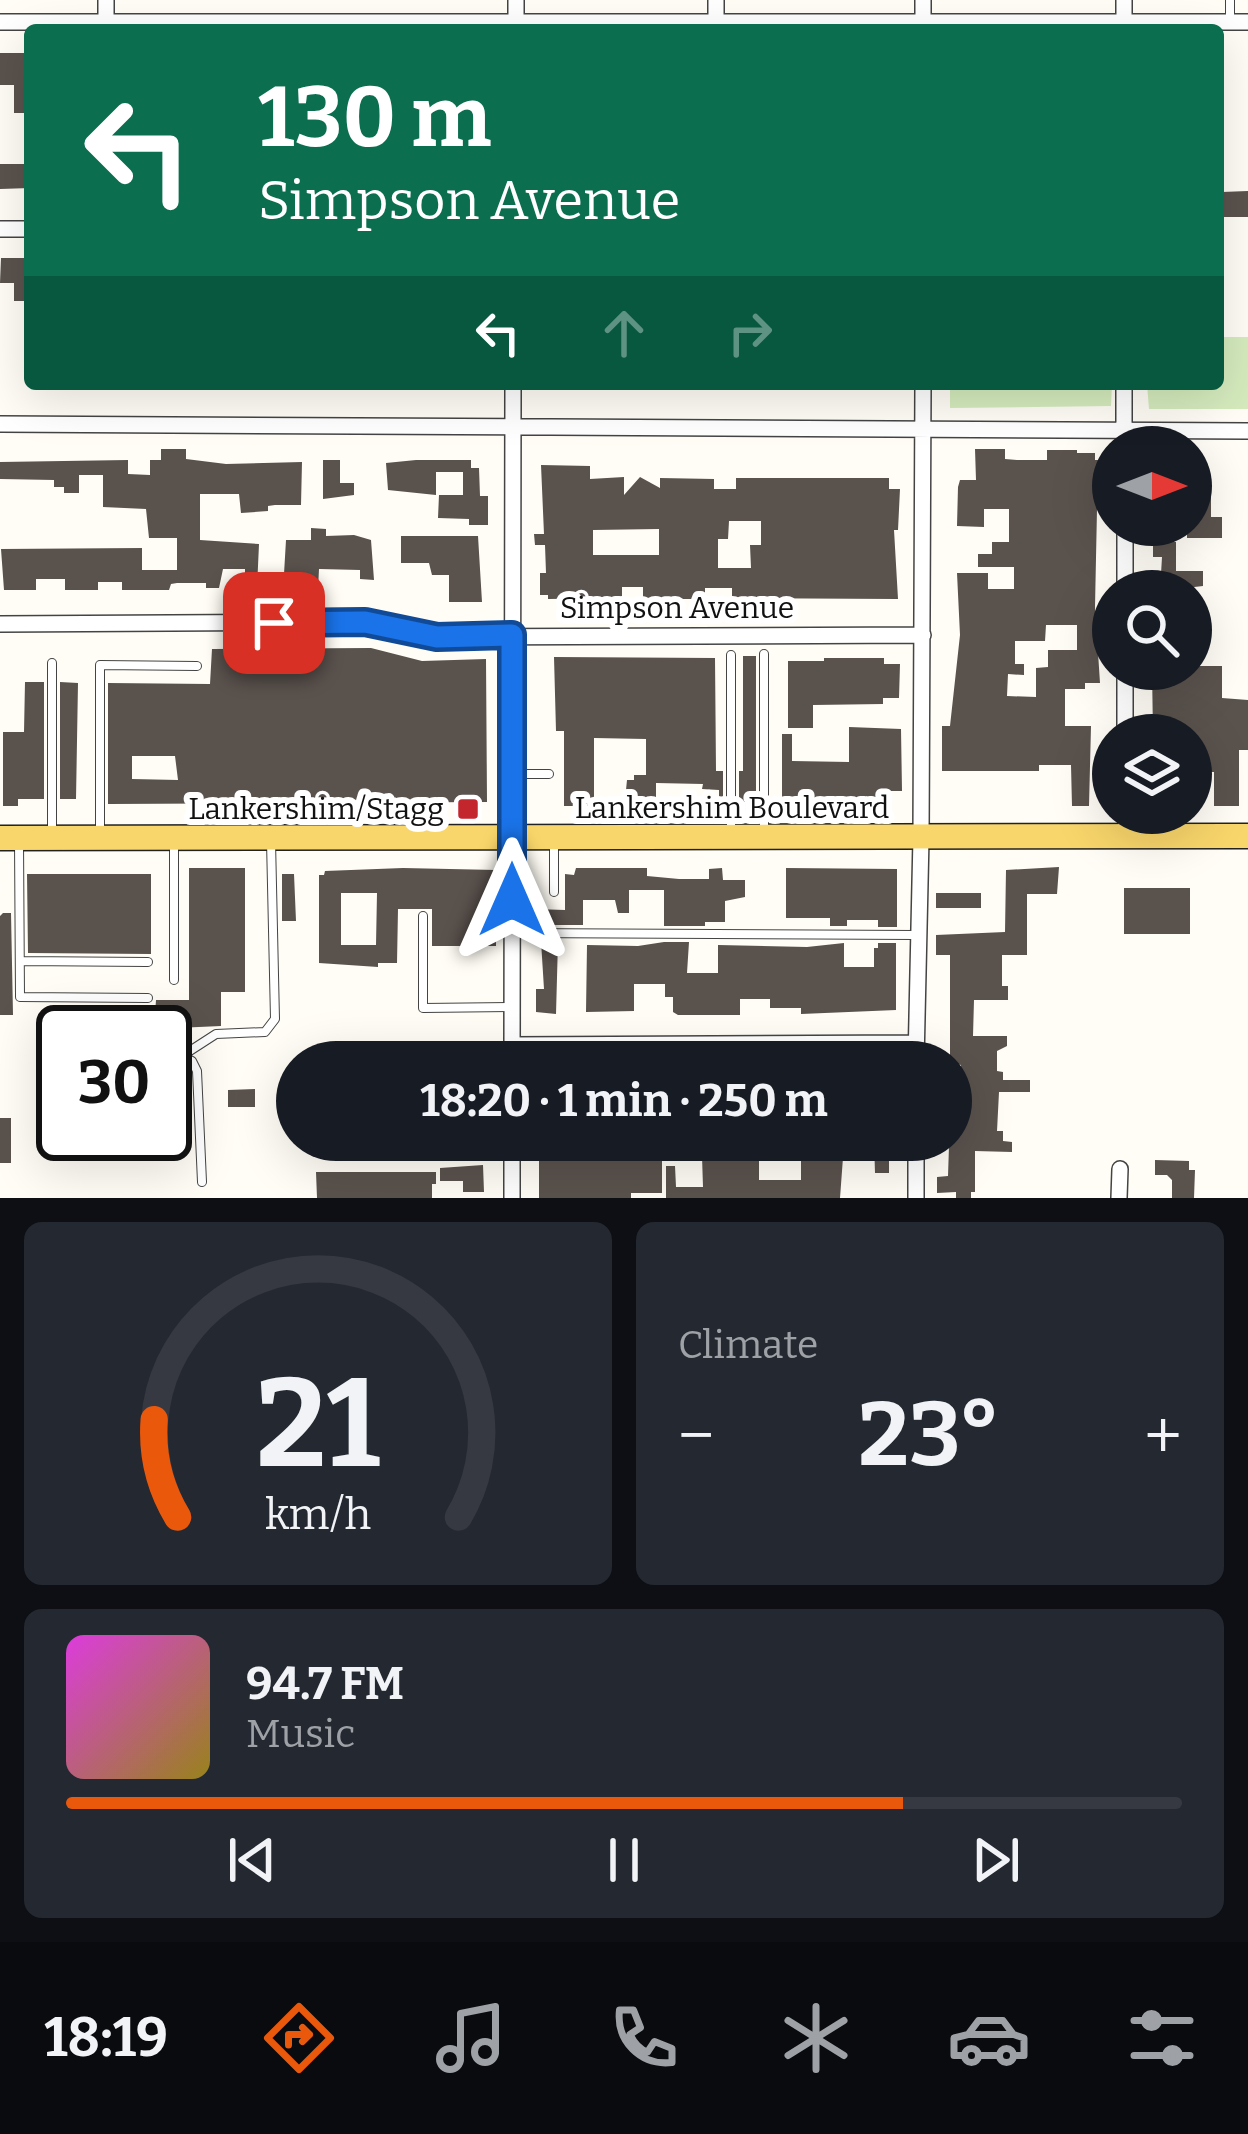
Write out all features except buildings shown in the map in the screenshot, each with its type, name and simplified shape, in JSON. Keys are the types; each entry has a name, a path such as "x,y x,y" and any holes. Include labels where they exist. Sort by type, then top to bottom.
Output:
{"main road":[{"name":"Lankershim Boulevard","path":"9,839 921,838 1092,827"},
{"name":"Lankershim Boulevard","path":"1212,833 1248,836"}],"street":[{"path":"106,0 106,22"},
{"path":"0,22 270,24"},
{"path":"1176,24 1248,22"},
{"path":"512,1041 513,390"},
{"path":"916,1041 923,390"},
{"path":"1124,390 1124,426"},
{"path":"0,424 923,431 1092,438"},
{"path":"1212,433 1248,431"},
{"name":"Simpson Avenue","path":"0,624 365,622 437,637 923,635"},
{"path":"512,1161 512,1198"},
{"path":"916,1161 916,1198"},
{"path":"1119,1198 1120,1169"}],"lane":[{"path":"1229,22 1230,0"},
{"path":"764,654 764,839"},
{"path":"731,655 731,839"},
{"path":"52,663 52,839"},
{"path":"100,839 100,665 197,666"},
{"path":"512,774 549,774"},
{"path":"9,839 20,998 148,998"},
{"path":"174,839 174,980"},
{"path":"192,1050 216,1034 265,1032 275,1019 271,839"},
{"path":"554,839 554,892"},
{"path":"423,916 423,1008 512,1007"},
{"path":"512,933 916,935"},
{"path":"20,961 148,962"},
{"path":"192,1061 197,1071 202,1182"}],"green space":[{"path":"1224,337 1248,337 1248,409 1149,409 1147,390 1224,390"},
{"path":"950,390 1112,390 1111,406 950,408"}],"place":[{"name":"Lankershim/Stagg","path":"468,809"}],"route":[{"path":"274,623 365,622 437,637 512,635 512,900"}]}
